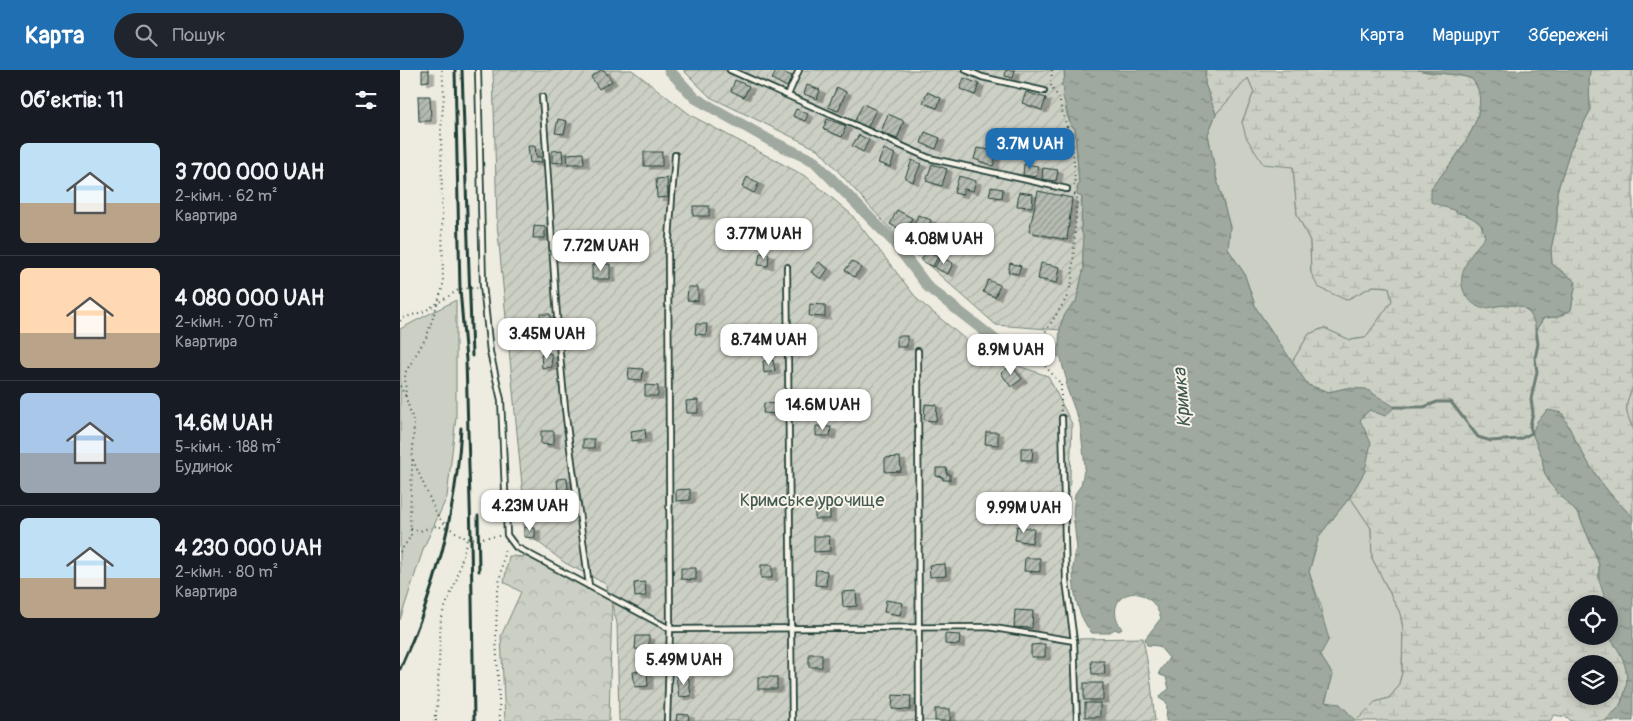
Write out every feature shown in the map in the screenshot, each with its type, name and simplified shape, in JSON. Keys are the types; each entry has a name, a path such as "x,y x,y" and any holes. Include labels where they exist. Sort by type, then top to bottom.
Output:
{"lane":[{"path":"478,70 484,285 490,352 501,400 507,535 516,547 670,630 988,627 1074,641"},
{"path":"730,70 929,158 1066,190"},
{"path":"788,95 799,70"},
{"path":"966,70 982,77 1044,91"},
{"path":"542,97 555,293 566,417 589,586"},
{"path":"667,721 670,630 668,253 676,155"},
{"path":"788,267 792,721"},
{"path":"918,351 919,721"},
{"path":"1062,418 1066,581 1074,641 1077,721"}],"path":[{"path":"406,398 405,373 427,336 443,286 441,130 444,94 442,70"},
{"path":"1052,70 1051,87 1060,99 1060,105 1071,137 1075,175 1074,194"},
{"path":"1062,418 1061,384 1038,358 1039,342 1066,299 1072,282 1077,196 1066,190"},
{"path":"400,321 425,311 460,289 473,289 484,285"},
{"path":"400,386 414,423 410,515 412,536 400,552"},
{"path":"412,458 438,517 449,528 468,539 507,535 497,596 496,629 500,721"},
{"path":"411,529 420,531 434,526 449,528"},
{"path":"435,721 441,617 457,578 468,539"}],"green space":[{"name":"Кримське урочище","path":"493,70 632,70 692,116 807,177 851,214 918,300 983,354 1048,376 1072,424 1066,581 1077,639 1143,638 1155,721 619,721 617,623 606,584 565,563 524,531 524,506 497,223"},
{"path":"683,70 1064,70 1066,112 1071,126 1075,128 1079,184 1077,188 1082,197 1081,230 1083,234 1084,267 1076,302 1065,315 1060,330 996,325 900,240 819,150 710,97"},
{"path":"1205,70 1418,70 1459,75 1472,79 1479,93 1477,118 1464,144 1431,188 1457,213 1471,216 1481,225 1486,238 1473,251 1482,308 1510,305 1524,308 1534,319 1535,330 1544,318 1558,317 1571,310 1576,282 1552,264 1551,249 1557,221 1557,192 1570,150 1590,111 1590,70 1633,70 1633,388 1628,399 1627,408 1628,417 1633,428 1633,517 1601,482 1577,443 1562,413 1532,433 1550,484 1579,515 1599,565 1599,580 1604,595 1568,595 1568,645 1616,645 1624,661 1627,678 1626,688 1619,707 1606,721 1571,721 1567,717 1554,715 1550,721 1356,721 1375,702 1389,698 1398,687 1402,673 1403,628 1400,613 1372,558 1371,528 1350,497 1365,471 1360,420 1369,410 1346,388 1329,392 1308,385 1292,362 1309,334 1324,328 1350,340 1365,338 1392,301 1389,287 1373,286 1346,300 1318,287 1311,273 1310,241 1297,214 1293,167 1263,164 1246,137 1242,122 1254,92 1248,78 1216,114 1205,84"},
{"path":"1248,78 1254,92 1242,122 1293,167 1297,214 1310,241 1311,273 1346,300 1373,286 1389,287 1392,301 1365,338 1350,340 1324,328 1309,334 1292,362 1256,308 1244,273 1228,249 1230,227 1216,176 1208,134 1216,114"},
{"path":"456,300 456,417 447,497 424,547 400,620 400,329"},
{"path":"1633,388 1633,428 1628,417 1627,403"},
{"path":"1350,497 1371,528 1372,558 1400,613 1403,628 1402,673 1398,687 1389,698 1375,702 1356,721 1340,704 1325,703 1333,675 1320,655 1322,609 1309,572 1319,536"},
{"path":"509,556 528,557 612,601 609,721 505,721 501,636 521,592 504,582"}],"water":[{"name":"Кримка","path":"1064,70 1205,70 1205,84 1216,114 1208,134 1216,176 1230,227 1228,249 1244,273 1256,308 1308,385 1329,392 1346,388 1366,389 1395,407 1385,416 1369,410 1360,420 1371,443 1365,471 1350,497 1319,536 1309,572 1329,639 1320,655 1333,675 1325,702 1340,704 1356,721 1166,721 1167,703 1159,698 1169,689 1166,677 1160,675 1159,672 1169,658 1159,646 1147,645 1145,639 1161,618 1154,605 1146,597 1136,594 1127,595 1120,599 1116,607 1116,617 1122,629 1119,631 1115,629 1108,633 1092,633 1079,611 1074,586 1074,553 1077,549 1073,513 1075,494 1081,485 1085,466 1080,424 1066,386 1067,381 1059,339 1063,319 1076,302 1084,267 1083,234 1081,230 1082,197 1077,195 1079,184 1075,128 1071,126 1063,96 1064,88 1061,86 1065,77"},
{"path":"1418,70 1590,70 1590,111 1570,150 1557,192 1557,221 1551,249 1552,264 1576,282 1571,310 1558,317 1544,318 1536,330 1531,316 1523,308 1512,305 1481,308 1466,296 1462,280 1463,272 1470,257 1485,237 1482,226 1479,222 1466,215 1431,202 1431,188 1456,156 1471,131 1477,118 1479,93 1472,79 1459,75"},
{"path":"1548,410 1562,413 1577,443 1601,482 1633,517 1633,721 1606,721 1619,707 1626,688 1627,678 1624,661 1616,645 1618,645 1618,595 1604,595 1599,580 1599,565 1579,515 1550,484 1544,471 1542,457 1532,433 1538,420"}],"building":[{"path":"422,70 429,70 429,81 422,82"},
{"path":"604,70 612,81 599,89 591,77"},
{"path":"777,70 792,76 787,87 772,79"},
{"path":"1006,70 1015,70 1013,78 1005,76"},
{"path":"964,78 979,84 975,95 960,89"},
{"path":"735,80 749,86 744,97 731,91"},
{"path":"807,85 820,90 817,99 804,94"},
{"path":"837,87 846,92 838,111 828,107"},
{"path":"927,92 941,98 937,108 923,103"},
{"path":"1026,92 1046,98 1042,110 1022,103"},
{"path":"418,96 430,96 431,121 419,121"},
{"path":"863,104 876,110 867,128 854,122"},
{"path":"796,109 808,114 805,121 793,116"},
{"path":"888,114 904,121 897,139 881,132"},
{"path":"558,119 567,121 564,134 555,133"},
{"path":"827,119 846,126 842,137 823,129"},
{"path":"925,132 940,138 936,149 921,143"},
{"path":"859,135 869,140 863,152 852,146"},
{"path":"528,146 535,146 536,157 541,157 542,162 530,163"},
{"path":"977,148 997,151 993,166 974,159"},
{"path":"884,149 895,154 890,167 878,163"},
{"path":"562,150 563,162 552,163 552,151"},
{"path":"644,152 662,152 662,166 644,166"},
{"path":"583,153 584,164 568,164 567,154"},
{"path":"912,160 921,164 913,182 905,178"},
{"path":"932,164 947,169 942,186 926,181"},
{"path":"1024,164 1038,166 1036,177 1023,175"},
{"path":"1043,168 1058,170 1056,181 1042,179"},
{"path":"959,176 976,181 973,191 964,189 962,195 954,193"},
{"path":"747,177 759,183 754,193 742,187"},
{"path":"667,178 668,197 657,198 656,179"},
{"path":"991,187 1003,189 1002,198 989,196"},
{"path":"1038,191 1072,198 1067,240 1029,232"},
{"path":"1019,192 1033,194 1032,207 1017,206"},
{"path":"693,206 709,206 709,216 693,216"},
{"path":"897,210 912,218 905,232 890,224"},
{"path":"918,215 931,220 927,231 914,225"},
{"path":"761,222 771,226 766,240 756,236"},
{"path":"534,226 545,227 545,238 533,238"},
{"path":"926,251 938,256 933,267 921,261"},
{"path":"760,253 769,254 768,266 758,265"},
{"path":"940,257 953,263 948,274 935,268"},
{"path":"852,261 861,268 854,277 845,270"},
{"path":"819,262 828,269 821,279 811,272"},
{"path":"1010,263 1021,266 1018,274 1008,272"},
{"path":"1041,263 1060,267 1057,283 1038,279"},
{"path":"610,264 610,279 592,279 592,265"},
{"path":"988,280 1000,285 995,297 983,292"},
{"path":"688,287 698,287 698,301 687,300"},
{"path":"810,304 825,305 825,317 809,316"},
{"path":"540,314 550,314 551,328 540,328"},
{"path":"696,324 707,324 706,335 695,334"},
{"path":"897,336 907,336 907,347 897,347"},
{"path":"551,353 552,367 542,368 541,354"},
{"path":"773,360 775,371 764,373 763,361"},
{"path":"1011,365 1022,379 1011,387 1001,373"},
{"path":"629,368 643,369 642,380 628,379"},
{"path":"645,385 658,386 658,396 645,396"},
{"path":"698,400 698,413 687,413 686,401"},
{"path":"764,403 778,404 778,414 763,413"},
{"path":"925,404 937,405 936,421 924,420"},
{"path":"816,426 831,427 830,436 816,436"},
{"path":"645,429 646,439 632,441 631,431"},
{"path":"541,431 554,431 554,445 541,444"},
{"path":"986,432 998,432 998,445 985,444"},
{"path":"583,439 594,439 594,448 583,448"},
{"path":"1021,448 1033,448 1032,460 1021,460"},
{"path":"900,457 901,471 885,472 885,458"},
{"path":"936,468 947,468 946,474 950,474 950,480 943,480 943,477 936,476"},
{"path":"567,478 568,491 558,492 557,479"},
{"path":"690,489 690,500 676,501 676,490"},
{"path":"815,505 830,505 830,519 815,519"},
{"path":"1017,526 1034,529 1032,543 1015,540"},
{"path":"524,527 535,528 535,538 524,537"},
{"path":"814,536 829,536 830,551 814,552"},
{"path":"1025,558 1040,558 1040,572 1024,571"},
{"path":"945,564 946,576 930,577 929,565"},
{"path":"761,565 772,565 772,578 761,578"},
{"path":"681,568 696,568 696,580 681,579"},
{"path":"816,570 827,571 826,586 815,585"},
{"path":"645,582 646,596 635,597 634,583"},
{"path":"856,591 857,606 843,607 842,592"},
{"path":"886,600 903,603 900,615 884,612"},
{"path":"1015,610 1033,611 1032,628 1014,627"},
{"path":"945,634 960,635 959,645 945,644"},
{"path":"636,636 649,636 649,650 635,649"},
{"path":"1045,644 1045,657 1031,657 1031,645"},
{"path":"809,654 822,654 822,667 809,667"},
{"path":"1091,661 1104,661 1105,674 1092,674"},
{"path":"647,671 648,686 635,687 633,672"},
{"path":"688,674 691,696 679,697 676,676"},
{"path":"758,677 777,677 777,689 758,689"},
{"path":"1084,683 1103,683 1103,700 1084,700"},
{"path":"893,695 911,696 910,710 892,709"},
{"path":"1085,703 1100,703 1100,717 1085,717"},
{"path":"935,709 950,709 950,721 935,721"},
{"path":"677,714 689,715 688,721 676,721"}],"waterway":[{"path":"669,70 695,98 771,141 814,161 893,241 928,287 997,341 1027,349 1059,352"},
{"path":"1395,407 1424,407 1437,402 1451,402 1478,437 1491,441 1520,439 1532,433 1530,426 1533,413 1531,399 1537,372 1535,358 1538,344 1536,330"}],"railway":[{"path":"455,70 460,289 466,360 474,721"},
{"path":"462,70 472,356"},
{"path":"400,669 424,610 442,551 454,491 461,428"},
{"path":"478,516 479,571"}]}
